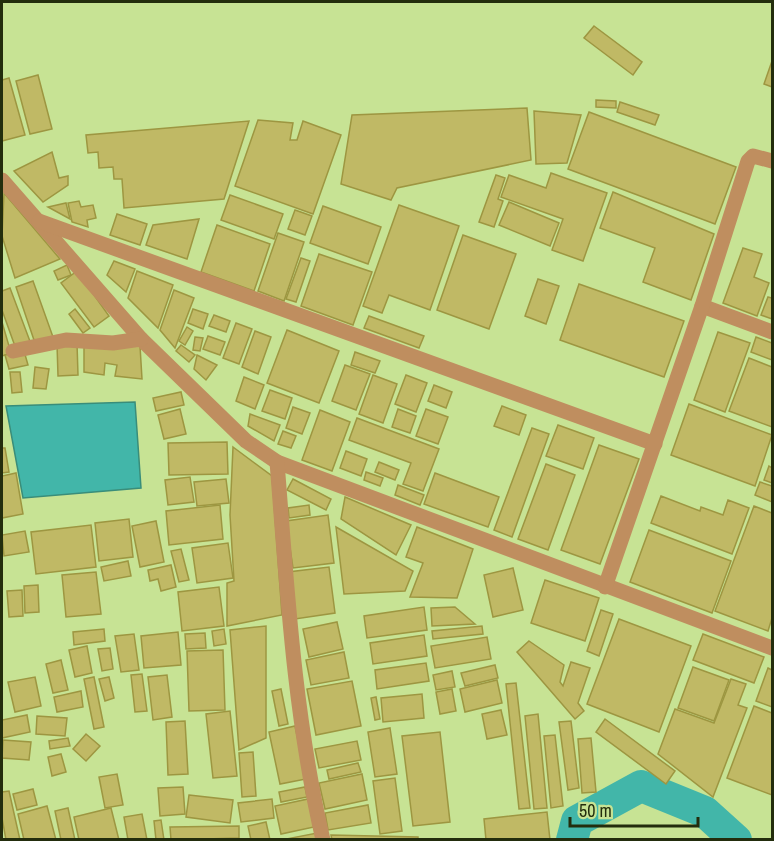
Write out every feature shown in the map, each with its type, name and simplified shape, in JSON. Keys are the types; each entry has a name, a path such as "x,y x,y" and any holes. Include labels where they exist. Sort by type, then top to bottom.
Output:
{"street":[{"path":"605,587 702,306 748,161 753,156 758,156 772,161"},
{"path":"2,180 141,339 246,441 277,462 772,648"},
{"path":"36,220 293,311 655,444"},
{"path":"702,306 772,332"},
{"path":"13,351 66,340 113,343 141,339"},
{"path":"277,462 300,721 323,840"}],"water":[{"path":"135,402 141,488 23,498 6,406"}],"building":[{"path":"594,26 642,62 633,75 584,38"},
{"path":"772,61 772,87 764,84"},
{"path":"38,75 52,129 30,134 16,81"},
{"path":"9,78 25,135 2,141 2,80"},
{"path":"596,100 616,101 616,108 596,107"},
{"path":"620,102 659,115 655,125 617,112"},
{"path":"527,108 531,160 397,188 391,200 341,184 352,115"},
{"path":"534,111 581,115 567,163 536,164"},
{"path":"589,112 736,167 715,224 568,169"},
{"path":"258,120 293,123 290,140 297,140 303,121 341,135 313,214 235,186"},
{"path":"249,121 224,199 124,208 122,179 114,179 113,167 99,168 98,152 88,153 86,135"},
{"path":"52,152 59,178 68,176 68,185 43,202 14,171"},
{"path":"551,173 607,193 583,261 552,250 563,219 501,197 509,175 546,188"},
{"path":"496,175 505,178 498,199 503,201 494,227 479,222"},
{"path":"613,192 714,234 691,300 643,282 655,248 600,228"},
{"path":"4,193 60,259 15,278 2,236"},
{"path":"230,195 283,214 274,239 221,220"},
{"path":"79,201 81,207 93,205 96,218 87,220 88,227 72,222 68,203"},
{"path":"509,202 559,223 550,246 499,225"},
{"path":"66,203 70,219 48,207"},
{"path":"399,205 459,226 430,310 389,295 382,313 363,306"},
{"path":"323,206 381,227 368,264 310,243"},
{"path":"295,210 312,216 305,235 288,229"},
{"path":"117,214 147,224 140,245 110,235"},
{"path":"199,219 187,259 146,245 153,225"},
{"path":"217,225 270,244 254,291 201,272"},
{"path":"278,233 304,242 284,301 258,291"},
{"path":"463,235 516,254 489,329 437,310"},
{"path":"743,248 762,254 754,277 769,283 757,316 723,303"},
{"path":"319,254 372,272 353,325 301,306"},
{"path":"301,258 310,261 296,302 286,299"},
{"path":"114,261 135,269 126,292 107,275"},
{"path":"67,265 71,275 58,280 54,271"},
{"path":"77,271 109,316 94,327 61,283"},
{"path":"137,271 173,285 158,328 128,298"},
{"path":"538,279 559,286 546,324 525,316"},
{"path":"33,281 53,337 35,343 16,287"},
{"path":"579,284 684,321 664,377 560,340"},
{"path":"10,288 31,344 16,349 2,310 2,291"},
{"path":"174,290 194,298 175,348 160,330"},
{"path":"768,297 772,298 772,319 761,315"},
{"path":"75,309 90,328 83,333 69,314"},
{"path":"193,309 208,314 203,329 188,323"},
{"path":"214,315 230,321 226,332 209,326"},
{"path":"369,316 424,336 419,348 364,328"},
{"path":"2,322 11,353 2,356"},
{"path":"236,323 252,329 239,364 223,358"},
{"path":"187,327 193,331 185,345 179,341"},
{"path":"287,330 339,351 319,403 267,383"},
{"path":"255,331 271,337 258,374 242,367"},
{"path":"718,332 750,343 725,412 694,400"},
{"path":"208,336 225,342 220,355 203,349"},
{"path":"195,337 203,338 200,351 193,350"},
{"path":"756,337 772,343 772,360 751,352"},
{"path":"77,343 78,375 58,376 57,344"},
{"path":"84,344 140,346 142,379 115,376 117,365 105,363 104,375 84,372"},
{"path":"181,345 195,355 189,362 176,351"},
{"path":"24,351 28,365 9,369 5,355"},
{"path":"355,352 380,361 375,373 351,365"},
{"path":"197,355 217,365 206,380 194,369"},
{"path":"749,358 772,367 772,427 729,411"},
{"path":"345,365 370,374 356,410 332,401"},
{"path":"35,367 49,369 46,389 33,388"},
{"path":"10,372 20,372 22,392 12,393"},
{"path":"373,375 397,384 383,423 359,414"},
{"path":"406,375 427,383 416,412 395,404"},
{"path":"244,377 264,385 255,409 236,401"},
{"path":"434,385 452,392 446,408 428,401"},
{"path":"270,390 292,398 285,419 262,411"},
{"path":"181,392 184,405 156,411 153,398"},
{"path":"689,404 772,435 755,486 671,455"},
{"path":"502,406 526,415 519,435 494,426"},
{"path":"293,407 310,413 302,434 286,428"},
{"path":"180,409 186,434 164,439 158,415"},
{"path":"398,409 416,416 410,433 392,427"},
{"path":"426,409 448,417 438,444 416,436"},
{"path":"320,410 350,422 332,471 302,460"},
{"path":"250,414 280,425 274,441 248,426"},
{"path":"357,418 439,449 423,491 403,484 411,463 349,440"},
{"path":"558,425 594,438 583,469 546,456"},
{"path":"532,428 549,434 512,537 494,530"},
{"path":"283,431 296,436 291,448 278,444"},
{"path":"227,442 228,474 169,475 168,443"},
{"path":"599,445 639,459 600,564 561,550"},
{"path":"233,447 272,476 282,615 227,626 227,583 234,581 230,515"},
{"path":"2,448 5,448 9,472 2,473"},
{"path":"346,451 367,459 361,476 340,468"},
{"path":"379,462 399,470 395,480 375,472"},
{"path":"546,464 575,475 548,550 518,539"},
{"path":"769,466 772,468 772,483 764,480"},
{"path":"366,472 383,478 380,486 364,480"},
{"path":"16,473 23,514 2,518 2,476"},
{"path":"435,473 499,497 488,527 424,504"},
{"path":"190,477 194,502 168,505 165,480"},
{"path":"226,479 229,503 197,506 194,482"},
{"path":"293,479 331,499 326,510 287,490"},
{"path":"760,482 772,486 772,502 755,495"},
{"path":"398,485 424,495 420,505 395,495"},
{"path":"661,496 700,511 701,507 723,515 728,500 749,508 732,554 651,523"},
{"path":"345,497 411,525 396,555 341,519"},
{"path":"220,505 223,539 169,545 166,511"},
{"path":"309,505 310,515 289,518 288,508"},
{"path":"754,506 772,513 772,618 768,631 715,611"},
{"path":"328,515 334,563 293,568 286,521"},
{"path":"129,519 133,557 99,561 95,523"},
{"path":"156,521 164,562 140,567 132,526"},
{"path":"91,525 96,567 36,574 31,532"},
{"path":"336,527 413,571 405,591 344,594"},
{"path":"417,527 473,549 457,598 410,597 423,563 406,557"},
{"path":"649,530 731,561 712,613 630,582"},
{"path":"25,531 29,552 4,556 2,535"},
{"path":"228,543 233,578 197,583 192,548"},
{"path":"181,549 189,580 179,582 171,551"},
{"path":"128,561 131,576 104,581 101,567"},
{"path":"171,565 176,587 161,591 158,579 150,581 148,570"},
{"path":"329,567 335,613 295,619 288,572"},
{"path":"513,568 523,610 493,617 484,575"},
{"path":"96,572 101,614 66,617 62,575"},
{"path":"545,580 599,598 585,641 531,623"},
{"path":"38,585 39,612 25,613 24,586"},
{"path":"219,587 224,626 182,631 178,592"},
{"path":"22,590 23,616 9,617 7,591"},
{"path":"424,607 427,630 367,638 364,616"},
{"path":"455,607 475,624 432,626 431,608"},
{"path":"601,610 613,614 599,656 587,651"},
{"path":"619,619 691,646 659,732 587,704"},
{"path":"337,622 343,649 309,657 303,629"},
{"path":"266,626 266,738 239,750 230,630"},
{"path":"482,626 483,634 433,639 432,631"},
{"path":"104,629 105,641 74,645 73,632"},
{"path":"224,629 226,644 214,646 212,631"},
{"path":"178,632 181,665 144,668 141,636"},
{"path":"205,633 206,648 186,649 185,634"},
{"path":"134,634 139,670 121,672 115,636"},
{"path":"703,634 764,657 754,683 693,660"},
{"path":"424,635 427,656 373,664 370,643"},
{"path":"487,637 491,659 435,668 431,646"},
{"path":"529,641 564,665 560,682 563,686 571,662 590,668 578,703 584,711 575,719 517,652"},
{"path":"87,646 92,673 75,677 69,650"},
{"path":"110,648 113,669 102,671 98,649"},
{"path":"223,650 225,710 189,711 187,651"},
{"path":"344,652 349,678 311,685 306,660"},
{"path":"61,660 68,690 53,693 46,664"},
{"path":"426,663 429,681 377,689 375,670"},
{"path":"495,665 498,678 465,686 461,673"},
{"path":"693,667 729,680 714,721 678,708"},
{"path":"768,668 772,670 772,707 756,701"},
{"path":"452,671 455,687 436,690 433,675"},
{"path":"142,674 147,711 135,712 131,675"},
{"path":"167,675 172,717 153,720 148,677"},
{"path":"35,677 41,706 15,712 8,682"},
{"path":"94,677 104,727 94,729 84,679"},
{"path":"109,677 114,698 105,701 99,679"},
{"path":"731,679 746,684 738,705 747,708 713,797 658,754 675,709 714,723"},
{"path":"497,680 502,703 465,712 460,689"},
{"path":"352,681 361,726 316,735 307,689"},
{"path":"516,683 530,808 519,809 506,684"},
{"path":"281,689 288,724 279,726 272,691"},
{"path":"452,689 456,711 440,714 436,692"},
{"path":"81,691 83,707 57,712 54,697"},
{"path":"422,694 424,718 383,722 381,698"},
{"path":"376,697 380,719 375,720 371,698"},
{"path":"754,706 772,713 772,795 727,778"},
{"path":"501,710 507,735 487,739 482,714"},
{"path":"230,711 237,776 213,778 206,714"},
{"path":"538,714 547,808 534,809 525,716"},
{"path":"27,715 30,732 2,738 2,720"},
{"path":"37,716 67,718 65,736 36,734"},
{"path":"605,719 675,771 666,784 596,732"},
{"path":"185,721 188,774 168,775 166,722"},
{"path":"571,721 579,788 568,790 559,722"},
{"path":"295,726 306,779 280,784 269,732"},
{"path":"390,728 397,774 375,777 368,732"},
{"path":"440,732 450,822 413,826 402,736"},
{"path":"86,734 100,746 86,761 73,749"},
{"path":"555,735 563,806 551,808 544,736"},
{"path":"68,738 70,746 50,749 49,741"},
{"path":"591,738 596,792 582,793 578,739"},
{"path":"3,740 31,742 29,760 2,758"},
{"path":"357,741 361,760 319,768 315,749"},
{"path":"253,752 256,796 242,797 239,753"},
{"path":"61,754 66,772 52,776 48,757"},
{"path":"358,763 361,772 329,779 327,770"},
{"path":"117,774 123,805 105,808 99,777"},
{"path":"362,774 367,800 325,809 319,783"},
{"path":"395,778 402,831 380,834 373,781"},
{"path":"183,787 185,814 160,816 158,788"},
{"path":"305,787 307,797 281,802 279,792"},
{"path":"33,789 37,805 17,810 13,794"},
{"path":"9,791 20,840 6,840 2,818 2,792"},
{"path":"189,795 233,800 230,823 186,817"},
{"path":"272,799 274,818 241,822 238,803"},
{"path":"308,799 314,827 281,834 275,806"},
{"path":"368,805 371,823 328,830 325,813"},
{"path":"47,806 56,840 24,840 18,814"},
{"path":"68,808 75,840 61,840 55,811"},
{"path":"111,808 119,840 79,840 74,817"},
{"path":"547,812 550,840 486,840 484,819"},
{"path":"142,814 147,840 128,840 124,817"},
{"path":"161,820 164,840 156,840 154,821"},
{"path":"266,822 270,840 251,840 248,826"},
{"path":"239,826 239,838 171,840 170,827"},
{"path":"317,833 319,840 286,840 286,839"},
{"path":"331,835 418,837 418,840 332,840"}],"waterway":[{"path":"572,840 577,821 641,786 705,812 736,840"}]}
